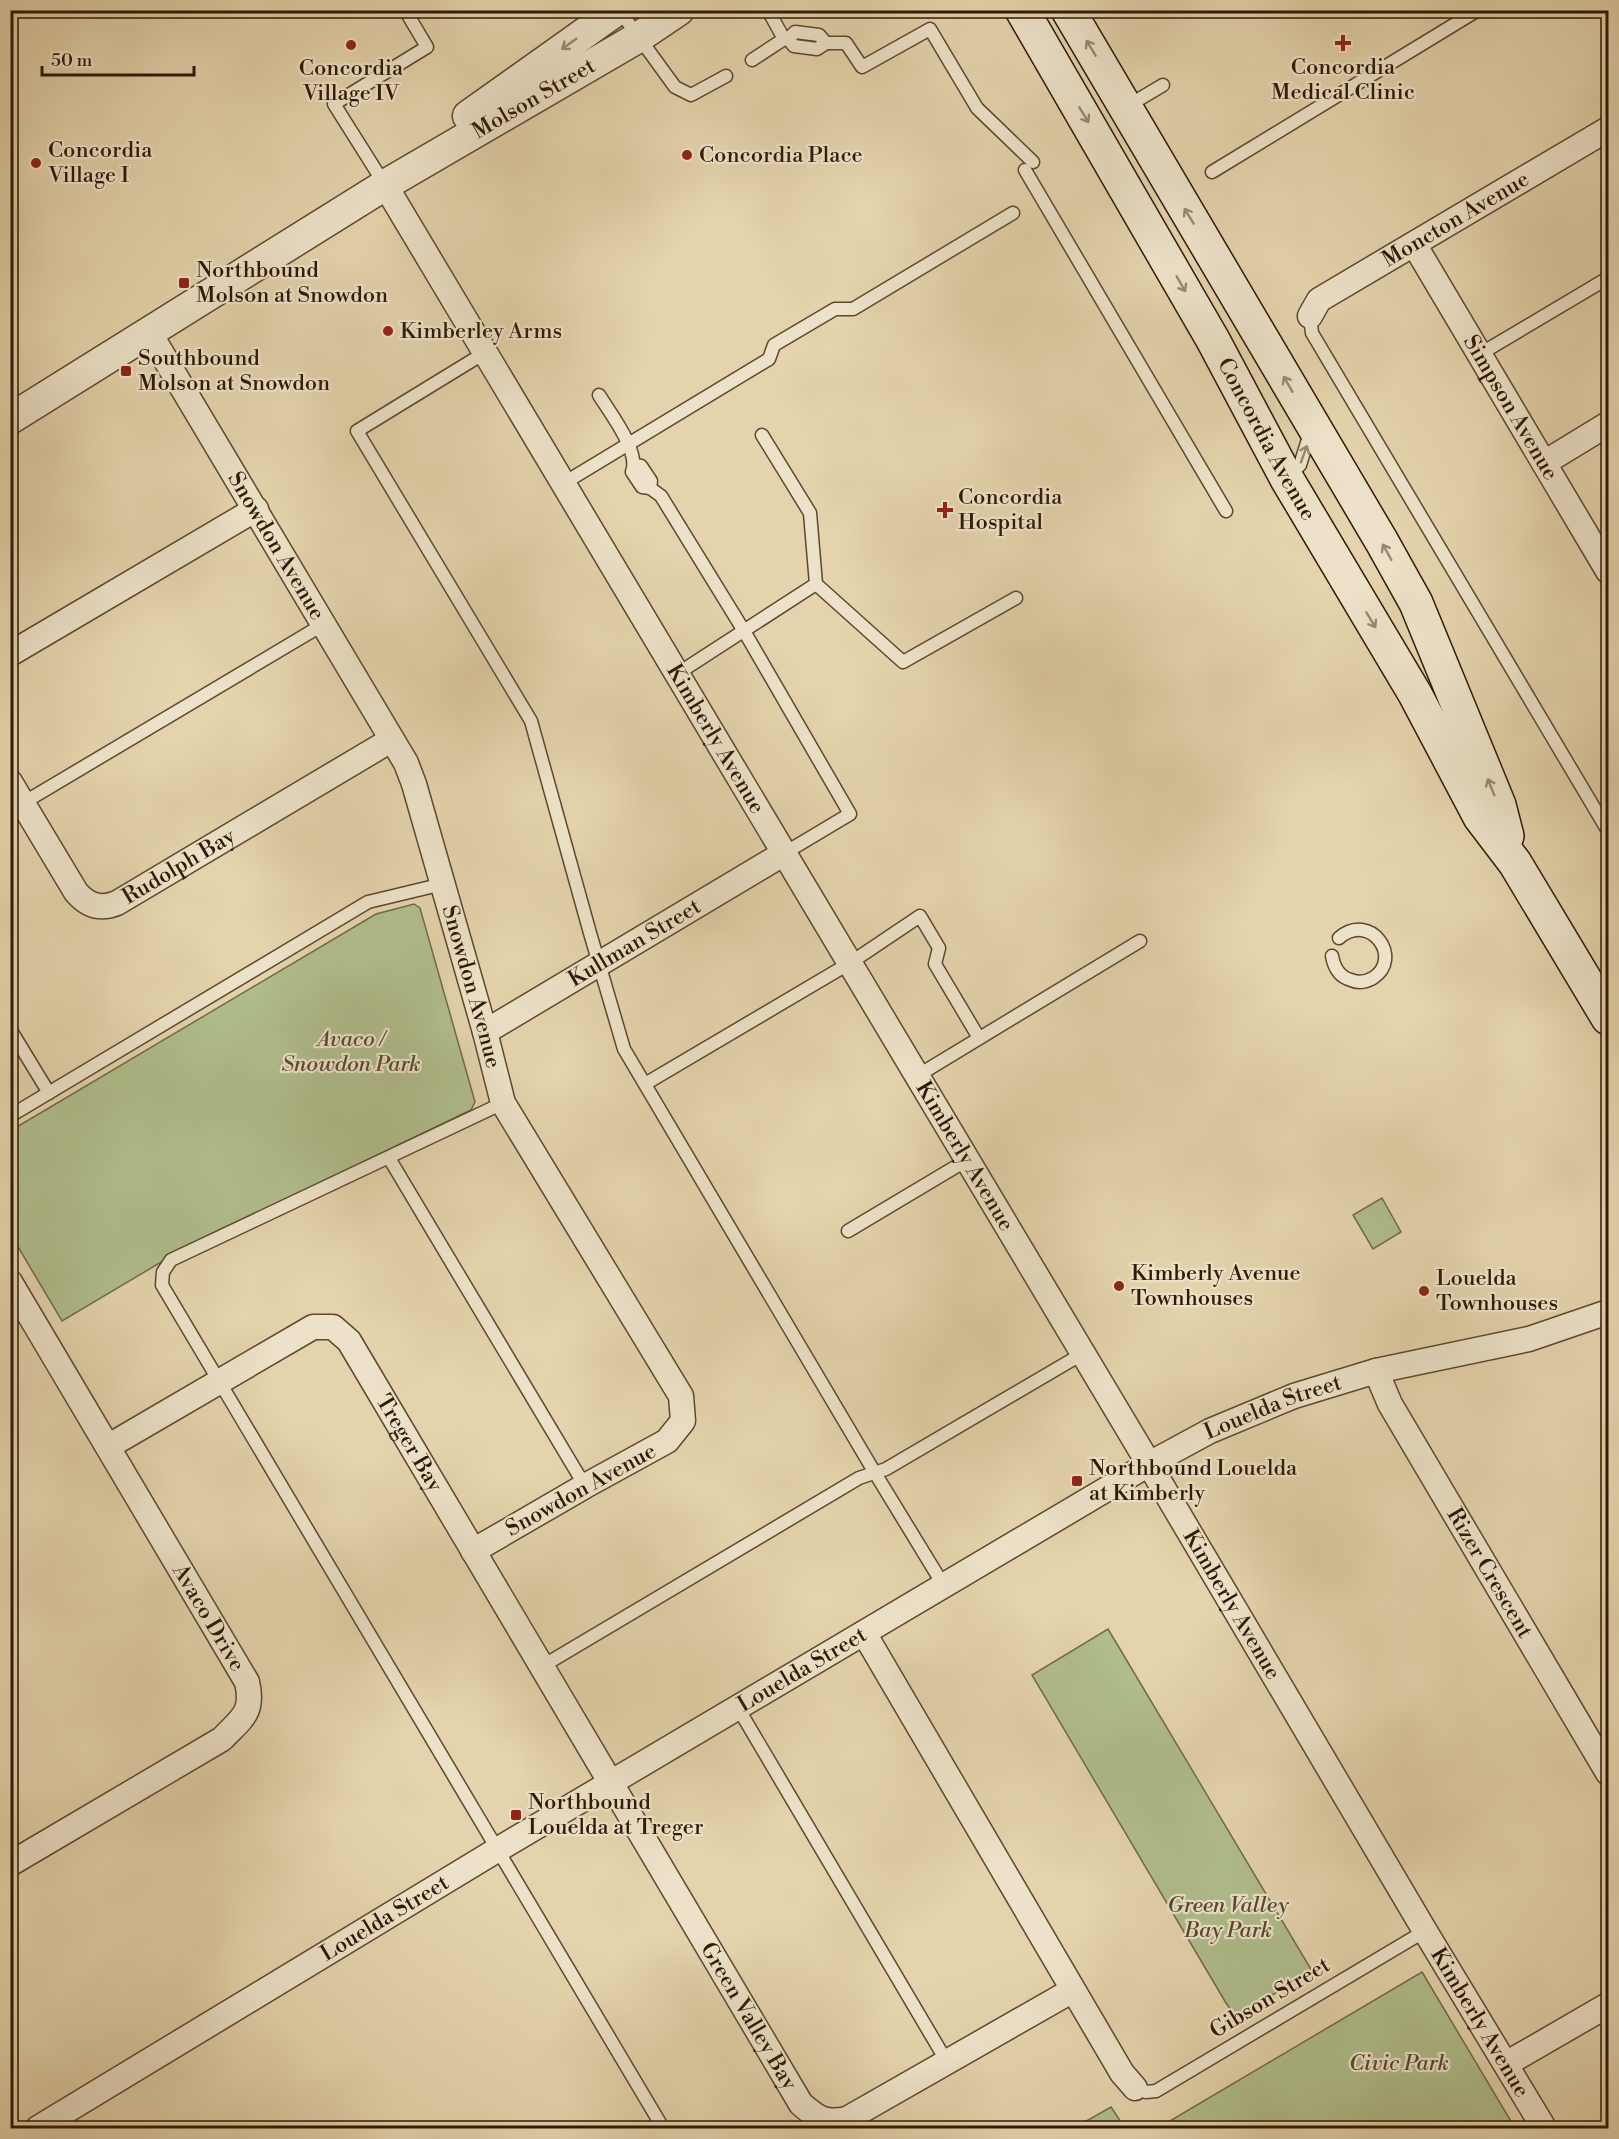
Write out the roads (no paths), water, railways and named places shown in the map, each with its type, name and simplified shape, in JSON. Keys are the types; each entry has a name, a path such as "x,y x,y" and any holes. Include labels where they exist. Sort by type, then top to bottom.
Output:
{"main road":[{"name":"Concordia Avenue","path":"1022,10 1207,330 1287,479 1415,694 1480,817 1515,863 1608,1018"},
{"name":"Concordia Avenue","path":"1068,10 1416,603 1499,806 1515,863"}],"street":[{"name":"Molson Street","path":"385,185 445,133 618,10"},
{"name":"Molson Street","path":"10,419 385,185 639,37 679,10"},
{"name":"Moncton Avenue","path":"1310,316 1319,300 1608,129"},
{"name":"Kimberly Avenue","path":"385,185 1544,2128"},
{"name":"Simpson Avenue","path":"1414,244 1608,571"},
{"name":"Snowdon Avenue","path":"149,332 411,773 503,1103 681,1396 682,1421 667,1441 473,1551"},
{"path":"1544,463 1608,424"},
{"path":"10,654 256,509"},
{"name":"Rudolph Bay","path":"10,782 76,892 94,906 110,906 392,740"},
{"name":"Kullman Street","path":"485,1032 783,854"},
{"name":"Avaco Drive","path":"10,1282 247,1682 251,1699 243,1717 222,1739 10,1864"},
{"name":"Louelda Street","path":"39,2128 497,1850 1149,1464 1210,1431 1294,1396 1376,1371 1529,1339 1608,1312"},
{"name":"Treger Bay","path":"109,1446 313,1327 333,1327 349,1341 612,1783"},
{"name":"Rizer Crescent","path":"1376,1371 1390,1404 1608,1773"},
{"path":"864,1633 1122,2073 1135,2088"},
{"name":"Green Valley Bay","path":"612,1783 801,2104 818,2118 829,2122 847,2119 1073,1990"},
{"path":"1506,2064 1608,2004"}],"lane":[{"path":"385,185 334,104 427,47 405,10"},
{"path":"618,10 675,87 690,95 726,76"},
{"path":"768,10 786,39 794,46 817,49 826,43 846,43 862,67 930,29 977,108 1029,166 1226,511"},
{"path":"1212,172 1465,14 1478,10"},
{"path":"752,60 786,39"},
{"path":"1126,107 1163,85"},
{"path":"564,483 628,442 769,359 774,345 835,309 853,309 1013,213"},
{"path":"1480,354 1608,278"},
{"path":"1310,316 1312,333 1608,831"},
{"path":"486,352 357,431 531,721 624,1049 944,1586"},
{"path":"599,395 628,442 634,465 632,472 641,485 661,496 744,631 850,814 783,854"},
{"path":"1287,479 1300,465 1308,445 1312,424"},
{"path":"762,435 810,513 816,584 903,662 1016,598"},
{"path":"677,674 816,584"},
{"path":"23,803 324,624"},
{"path":"10,1116 368,902 443,884"},
{"path":"645,1084 850,963 920,916 939,948 935,964 979,1038"},
{"path":"1332,956 1338,972 1354,982 1370,980 1382,969 1385,961 1383,945 1371,933 1354,930 1339,938"},
{"path":"917,1076 1140,940"},
{"path":"10,1029 50,1093"},
{"path":"503,1103 171,1260 161,1279 164,1291 663,2128"},
{"path":"390,1158 585,1486"},
{"path":"848,1231 967,1160"},
{"path":"541,1667 859,1478 886,1469 1082,1353"},
{"path":"738,1708 947,2062"},
{"name":"Gibson Street","path":"1135,2088 1146,2092 1156,2091 1425,1931"}],"place":[{"name":"Concordia Medical Clinic","path":"1343,43"},
{"name":"Concordia Village IV","path":"351,45"},
{"name":"Concordia Place","path":"687,155"},
{"name":"Concordia Village I","path":"36,163"},
{"name":"Northbound Molson at Snowdon","path":"184,283"},
{"name":"Kimberley Arms","path":"388,331"},
{"name":"Southbound Molson at Snowdon","path":"126,371"},
{"name":"Concordia Hospital","path":"945,510"},
{"name":"Kimberly Avenue Townhouses","path":"1119,1286"},
{"name":"Louelda Townhouses","path":"1424,1291"},
{"name":"Northbound Louelda at Kimberly","path":"1077,1481"},
{"name":"Northbound Louelda at Treger","path":"516,1815"}],"park label":[{"name":"Avaco / Snowdon Park","path":"351,1052"},
{"name":"Green Valley Bay Park","path":"1228,1918"},
{"name":"Civic Park","path":"1399,2063"}]}
